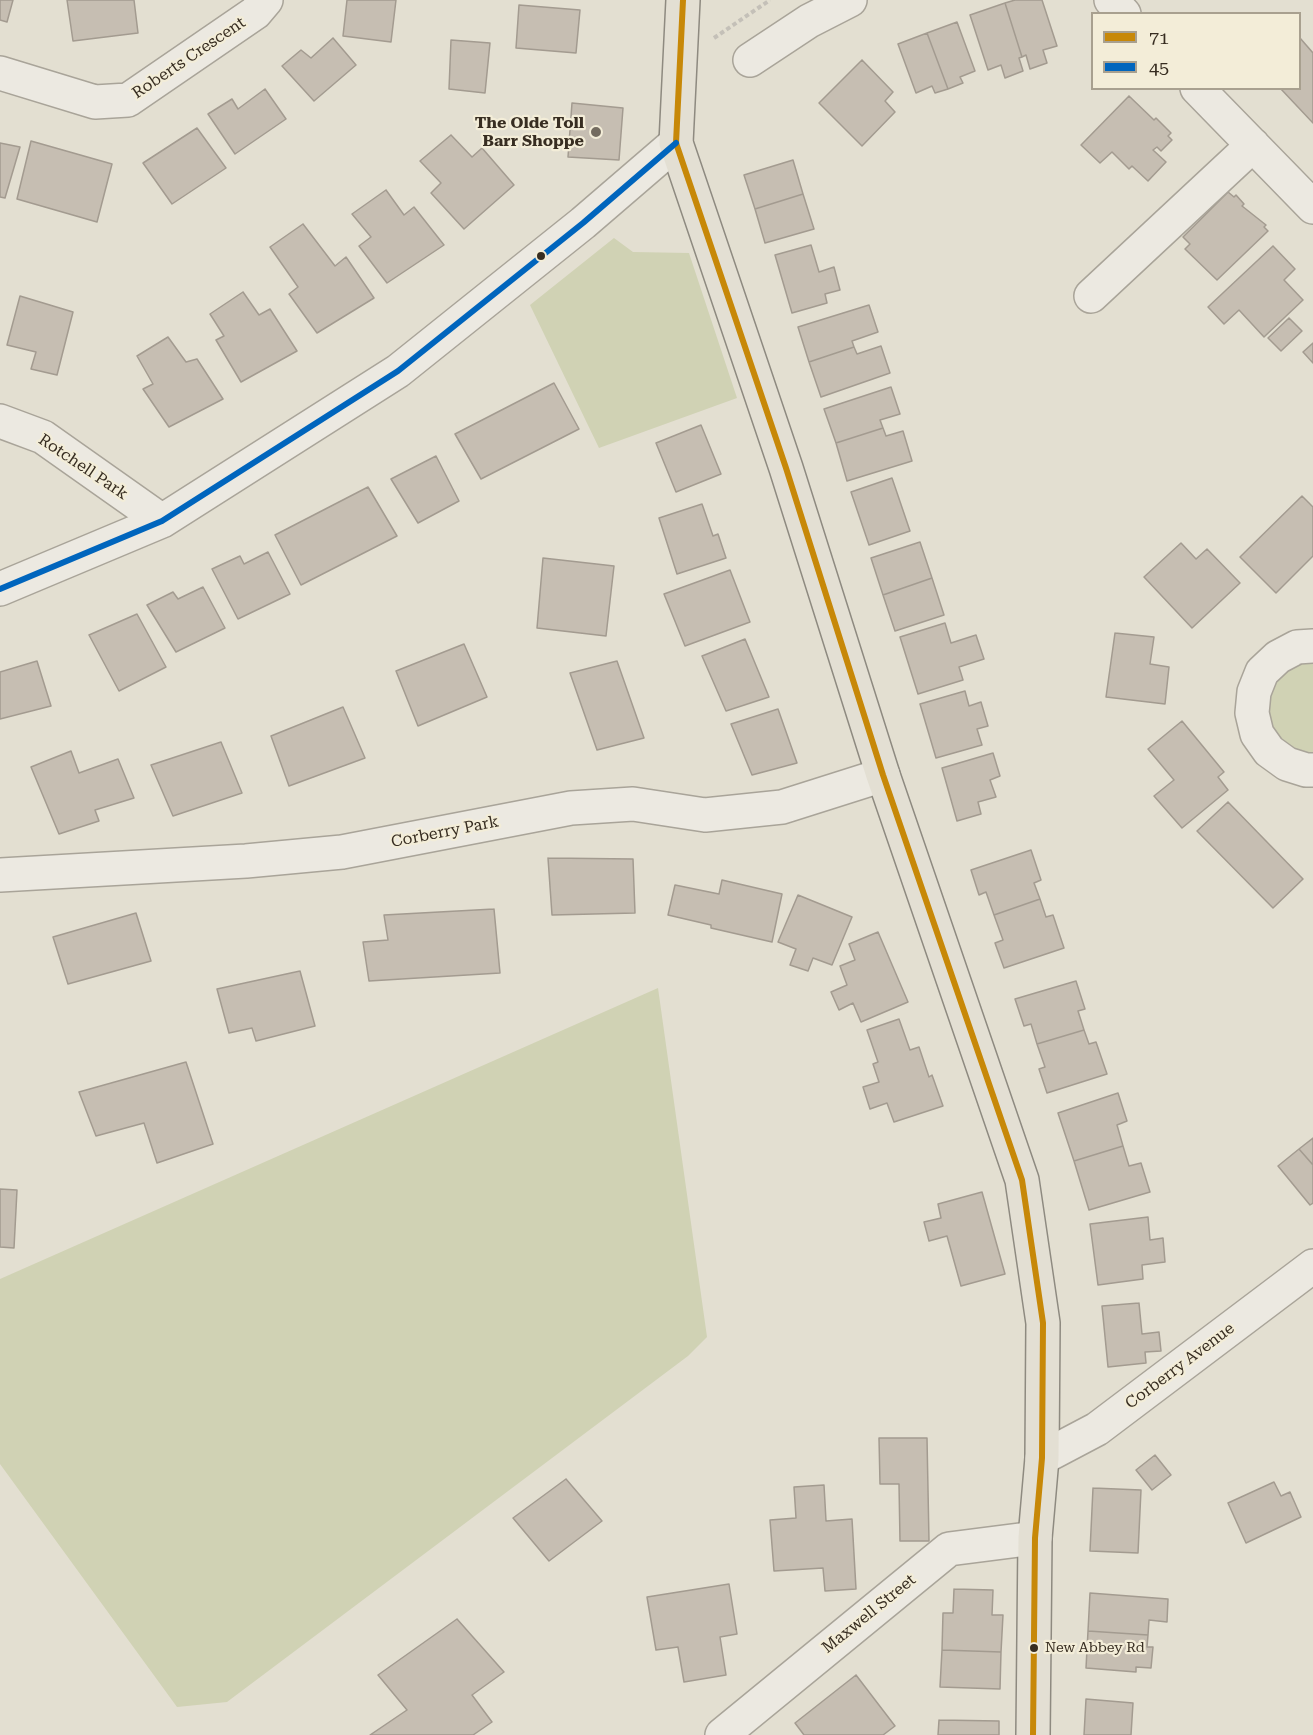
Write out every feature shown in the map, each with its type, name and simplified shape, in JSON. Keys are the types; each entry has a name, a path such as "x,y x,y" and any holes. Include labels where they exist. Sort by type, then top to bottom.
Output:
{"main road":[{"path":"683,0 676,143 786,468 883,776 1022,1180 1043,1323 1042,1458 1035,1538 1033,1735"}],"street":[{"name":"Roberts Crescent","path":"0,73 95,102 128,100 255,13 266,0"},
{"path":"750,60 809,21 849,0"},
{"path":"1111,0 1122,12"},
{"path":"1199,90 1313,207"},
{"path":"0,589 162,521 398,371 583,223 676,143"},
{"path":"1091,296 1253,145"},
{"name":"Rotchell Park","path":"0,421 43,437 162,521"},
{"path":"1313,646 1297,647 1278,657 1262,672 1254,692 1252,713 1257,734 1269,751 1287,764 1313,770"},
{"name":"Corberry Park","path":"0,875 246,861 342,852 571,808 633,804 705,815 782,807 883,776"},
{"name":"Corberry Avenue","path":"1042,1458 1097,1429 1313,1266"},
{"name":"Maxwell Street","path":"722,1735 949,1549 1035,1538"}],"path":[{"path":"680,63 750,12 771,0"}],"green space":[{"path":"614,238 633,252 689,253 737,398 599,448 530,305"},
{"path":"1313,659 1313,754 1291,748 1279,740 1271,727 1267,713 1272,684 1293,663"},
{"path":"658,988 707,1337 688,1356 227,1702 177,1707 0,1464 0,1279"}],"building":[{"path":"0,0 13,0 7,22 0,20"},
{"path":"67,0 134,0 138,33 73,41"},
{"path":"347,0 396,0 391,42 343,36"},
{"path":"1015,0 1042,0 1057,46 1043,50 1047,63 1030,69 1026,55 1022,57 1005,3"},
{"path":"1005,3 1022,57 1019,58 1023,71 1005,78 1001,65 988,70 970,15"},
{"path":"519,5 580,10 576,53 516,48"},
{"path":"957,22 975,71 960,77 963,83 948,89 927,33"},
{"path":"927,33 948,89 935,93 932,86 916,93 898,44"},
{"path":"333,38 356,65 314,101 282,66 301,50 311,58"},
{"path":"1301,39 1313,53 1313,123 1282,90 1301,90"},
{"path":"451,40 490,43 485,93 449,89"},
{"path":"862,60 893,92 885,101 895,112 862,146 819,103"},
{"path":"265,89 286,119 235,154 208,114 232,99 238,109"},
{"path":"1129,96 1171,133 1168,136 1172,140 1161,151 1157,147 1153,150 1166,162 1148,181 1132,166 1129,169 1112,152 1100,163 1081,145"},
{"name":"The Olde Toll Barr Shoppe","path":"572,103 623,108 619,160 568,157"},
{"path":"197,128 226,168 172,204 143,163"},
{"path":"451,135 472,157 482,148 514,185 464,229 431,193 441,183 420,161"},
{"path":"31,141 112,164 97,222 17,199"},
{"path":"0,143 20,147 5,198 0,197"},
{"path":"793,160 803,194 755,209 744,175"},
{"path":"386,190 404,215 414,207 444,245 387,283 359,246 371,237 352,214"},
{"path":"1228,192 1234,197 1236,195 1244,204 1242,206 1266,225 1264,227 1268,231 1217,280 1185,249 1190,244 1183,237"},
{"path":"803,194 814,229 765,243 755,209"},
{"path":"303,224 335,266 346,257 374,298 317,333 289,294 298,287 270,247"},
{"path":"811,245 819,272 834,267 840,290 825,294 827,303 792,313 775,255"},
{"path":"1273,246 1295,269 1284,280 1303,300 1264,337 1239,310 1224,324 1208,307"},
{"path":"243,292 259,315 270,309 297,351 241,382 216,340 224,336 210,314"},
{"path":"20,296 73,312 57,375 31,369 36,352 7,345"},
{"path":"869,305 878,332 852,341 854,347 809,362 798,327"},
{"path":"1289,318 1302,331 1281,351 1268,338"},
{"path":"168,337 186,362 197,359 223,399 169,427 143,389 153,384 137,356"},
{"path":"1313,343 1313,363 1303,352"},
{"path":"881,346 890,373 821,397 809,362 854,347 857,354"},
{"path":"554,383 579,429 481,479 455,434"},
{"path":"891,387 900,414 880,420 883,428 836,443 824,409"},
{"path":"701,425 721,474 676,492 656,443"},
{"path":"883,428 886,436 903,431 912,461 847,481 836,443"},
{"path":"436,456 459,501 418,523 391,479"},
{"path":"892,478 910,531 869,545 851,492"},
{"path":"368,487 397,536 301,585 275,535"},
{"path":"1302,496 1313,507 1313,556 1276,593 1240,557"},
{"path":"702,504 713,536 718,534 726,558 677,574 659,518"},
{"path":"920,542 932,578 883,595 871,558"},
{"path":"1181,543 1196,559 1207,549 1240,583 1192,628 1144,577"},
{"path":"268,552 290,594 238,619 212,569 240,556 244,564"},
{"path":"543,558 614,566 606,636 537,628"},
{"path":"730,570 750,622 685,646 664,594"},
{"path":"932,578 944,615 895,631 883,595"},
{"path":"203,587 225,628 176,652 147,605 173,592 178,599"},
{"path":"137,614 166,667 119,691 89,635"},
{"path":"945,623 951,643 976,635 984,659 959,667 963,680 918,694 900,637"},
{"path":"1115,633 1154,637 1150,664 1169,667 1165,704 1106,697"},
{"path":"745,639 769,697 726,711 702,656"},
{"path":"464,644 487,697 418,726 396,671"},
{"path":"37,661 51,706 0,719 0,672"},
{"path":"617,661 644,738 597,750 570,673"},
{"path":"965,691 969,706 981,702 988,726 977,729 982,745 936,758 920,704"},
{"path":"343,707 365,758 289,786 271,736"},
{"path":"778,709 797,763 752,775 731,724"},
{"path":"1182,721 1224,772 1218,777 1228,790 1182,828 1154,796 1174,780 1148,749"},
{"path":"221,742 242,793 173,816 151,765"},
{"path":"71,751 79,773 118,759 134,798 95,810 99,821 59,834 31,767"},
{"path":"993,753 1000,776 990,780 996,797 978,802 981,814 957,821 942,768"},
{"path":"1228,802 1303,879 1273,908 1197,831"},
{"path":"1031,850 1041,880 1034,883 1040,899 994,915 986,892 979,895 971,870"},
{"path":"548,858 633,859 635,913 552,915"},
{"path":"722,880 782,894 772,942 668,915 675,885 719,894"},
{"path":"798,895 852,917 832,965 813,958 808,971 790,965 796,949 778,942"},
{"path":"1040,899 1046,917 1053,915 1064,948 1004,968 995,943 1003,940 994,915"},
{"path":"494,909 500,973 369,981 363,942 388,940 384,915"},
{"path":"136,913 151,961 68,984 53,937"},
{"path":"878,932 908,1002 861,1022 853,1003 839,1010 831,992 847,985 840,966 855,960 849,944"},
{"path":"300,971 315,1026 256,1041 252,1028 229,1033 217,989"},
{"path":"1076,981 1085,1009 1078,1011 1084,1030 1037,1044 1031,1024 1024,1026 1015,999"},
{"path":"899,1019 910,1050 919,1047 929,1077 932,1075 943,1106 894,1122 887,1103 870,1109 863,1087 879,1082 873,1064 878,1062 867,1030"},
{"path":"1084,1030 1089,1044 1096,1042 1107,1074 1047,1093 1039,1069 1045,1067 1037,1044"},
{"path":"186,1062 213,1144 157,1163 144,1123 96,1136 79,1092"},
{"path":"1118,1093 1127,1121 1117,1125 1123,1146 1074,1161 1058,1113"},
{"path":"1313,1138 1313,1165 1299,1149"},
{"path":"1123,1146 1129,1166 1141,1163 1150,1192 1089,1210 1074,1161"},
{"path":"1299,1149 1313,1165 1313,1203 1310,1205 1278,1166"},
{"path":"0,1189 17,1190 14,1248 0,1247"},
{"path":"982,1192 1005,1274 961,1286 947,1236 929,1241 924,1222 941,1218 938,1204"},
{"path":"1148,1217 1150,1240 1163,1238 1165,1262 1142,1265 1143,1279 1098,1285 1090,1224"},
{"path":"1139,1303 1142,1334 1159,1332 1161,1351 1145,1352 1146,1363 1108,1367 1102,1306"},
{"path":"879,1438 927,1438 929,1541 900,1541 899,1484 880,1484"},
{"path":"1155,1455 1171,1475 1152,1490 1136,1470"},
{"path":"566,1479 602,1521 549,1561 513,1518"},
{"path":"1274,1482 1281,1496 1290,1492 1301,1517 1246,1543 1228,1503"},
{"path":"824,1485 826,1521 852,1519 856,1589 825,1591 823,1568 774,1571 770,1520 796,1518 794,1487"},
{"path":"1093,1488 1141,1490 1138,1553 1090,1551"},
{"path":"729,1584 737,1634 720,1637 726,1675 684,1682 678,1647 656,1650 647,1597"},
{"path":"954,1589 993,1590 992,1615 1003,1615 1001,1652 942,1650 943,1613 953,1613"},
{"path":"1090,1593 1168,1599 1167,1622 1149,1620 1148,1635 1088,1631"},
{"path":"457,1619 504,1672 472,1695 492,1722 473,1735 370,1735 407,1710 378,1675"},
{"path":"1088,1631 1148,1635 1147,1647 1153,1647 1151,1668 1136,1667 1136,1672 1086,1668"},
{"path":"942,1650 1001,1652 1000,1689 940,1687"},
{"path":"856,1675 895,1726 883,1735 804,1735 795,1723"},
{"path":"1086,1699 1133,1703 1131,1735 1084,1735"},
{"path":"939,1720 999,1721 999,1735 938,1735"}],"transit line":[{"name":"71","path":"683,0 676,143 786,468 883,775 1022,1180 1043,1323 1042,1458 1035,1538 1033,1735"},
{"name":"45","path":"0,589 162,521 398,371 583,223 676,143"}],"place":[{"name":"The Olde Toll Barr Shoppe","path":"596,132"},
{"name":"New Abbey Rd","path":"1034,1648"}]}
